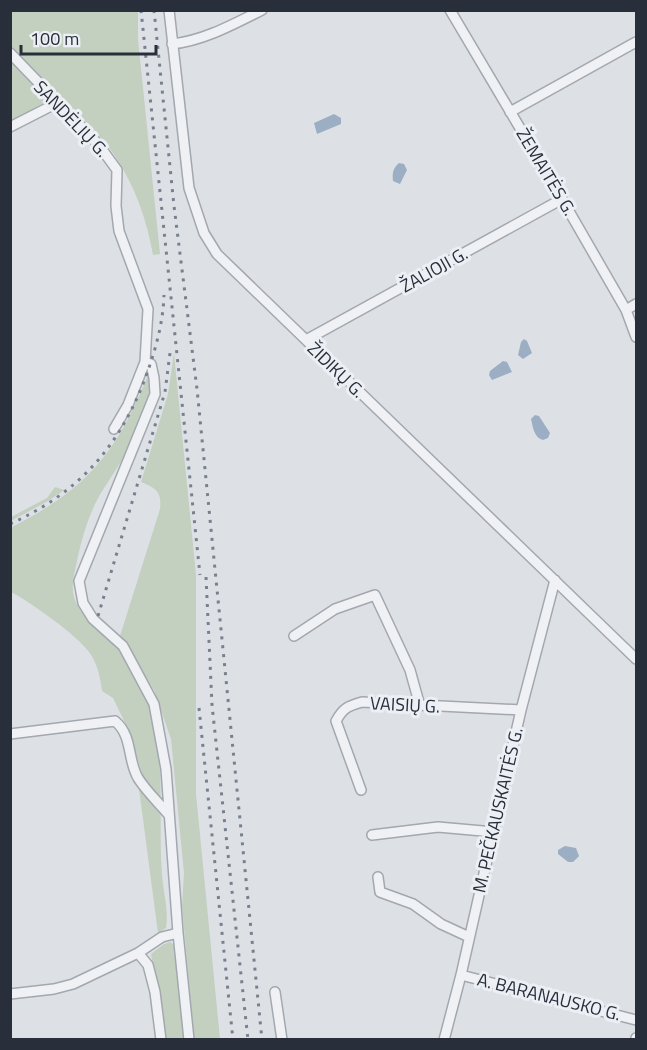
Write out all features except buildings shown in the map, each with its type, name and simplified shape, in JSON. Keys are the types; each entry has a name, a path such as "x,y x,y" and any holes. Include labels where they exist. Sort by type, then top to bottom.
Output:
{"street":[{"name":"ŽIDIKŲ G.","path":"169,10 189,188 204,233 217,254 636,659"},
{"path":"172,44 186,42 226,28 262,10"},
{"name":"ŽEMAITĖS G.","path":"450,10 626,310 636,337"},
{"path":"510,112 636,42"},
{"name":"SANDĖLIŲ G.","path":"10,53 98,144 117,170 116,206 119,231 148,309 145,362 128,405 114,429"},
{"path":"10,127 57,103"},
{"name":"ŽALIOJI G.","path":"306,340 562,199"},
{"path":"626,310 636,304"},
{"path":"145,362 151,364 155,394 79,581 82,603 93,619 123,646 154,704 166,769 178,933 189,1040"},
{"name":"M. PEČKAUSKAITĖS G.","path":"444,1040 521,710 555,580"},
{"path":"294,636 335,609 375,595 410,670 420,706"},
{"name":"VAISIŲ G.","path":"361,790 336,721 341,711 348,706 362,702 521,710"},
{"path":"10,734 115,721 127,736 137,776 169,815"},
{"path":"372,835 438,826 494,832"},
{"path":"378,877 380,892 413,904 441,924 469,937"},
{"path":"10,994 54,989 73,984 138,953 162,937 178,933"},
{"path":"138,953 148,965 155,992 161,1040"},
{"name":"A. BARANAUSKO G.","path":"461,975 636,1020"},
{"path":"275,992 282,1040"}],"green space":[{"path":"11,11 138,11 138,39 160,254 153,255 139,204 129,179 115,156 58,95 11,121"},
{"path":"174,353 196,575 196,794 220,1039 194,1039 182,906 184,873 171,739 154,690 120,636 160,509 160,498 157,491 141,482 168,394"},
{"path":"148,375 151,386 150,395 136,434 95,504 85,530 74,574 73,591 83,614 114,644 134,672 149,704 155,727 159,751 162,874 167,914 166,928 158,933 139,789 142,773 127,727 113,698 102,691 97,666 83,645 53,619 11,592 10,528 59,499 96,466 111,448 124,426"},
{"path":"55,487 64,490 11,521 11,517 47,498"},
{"path":"170,942 176,949 184,1039 165,1039 151,954"}],"water":[{"path":"334,114 341,118 341,124 317,134 314,123"},
{"path":"399,163 404,164 407,170 400,184 393,181 394,169"},
{"path":"524,339 532,353 523,359 518,355"},
{"path":"503,361 507,362 512,372 492,380 489,375 490,371"},
{"path":"535,415 539,416 550,433 548,438 543,440 536,435 531,419"},
{"path":"565,846 576,848 579,856 573,862 568,862 558,854 558,850"}],"railway":[{"path":"141,10 200,575"},
{"path":"154,10 174,206 197,389 262,1040"},
{"path":"10,524 55,499 74,484 91,468 120,430 143,384 151,362 160,329 164,295"},
{"path":"98,616 165,392 170,353"},
{"path":"206,577 212,705 248,1040"},
{"path":"199,708 233,1040"}]}
